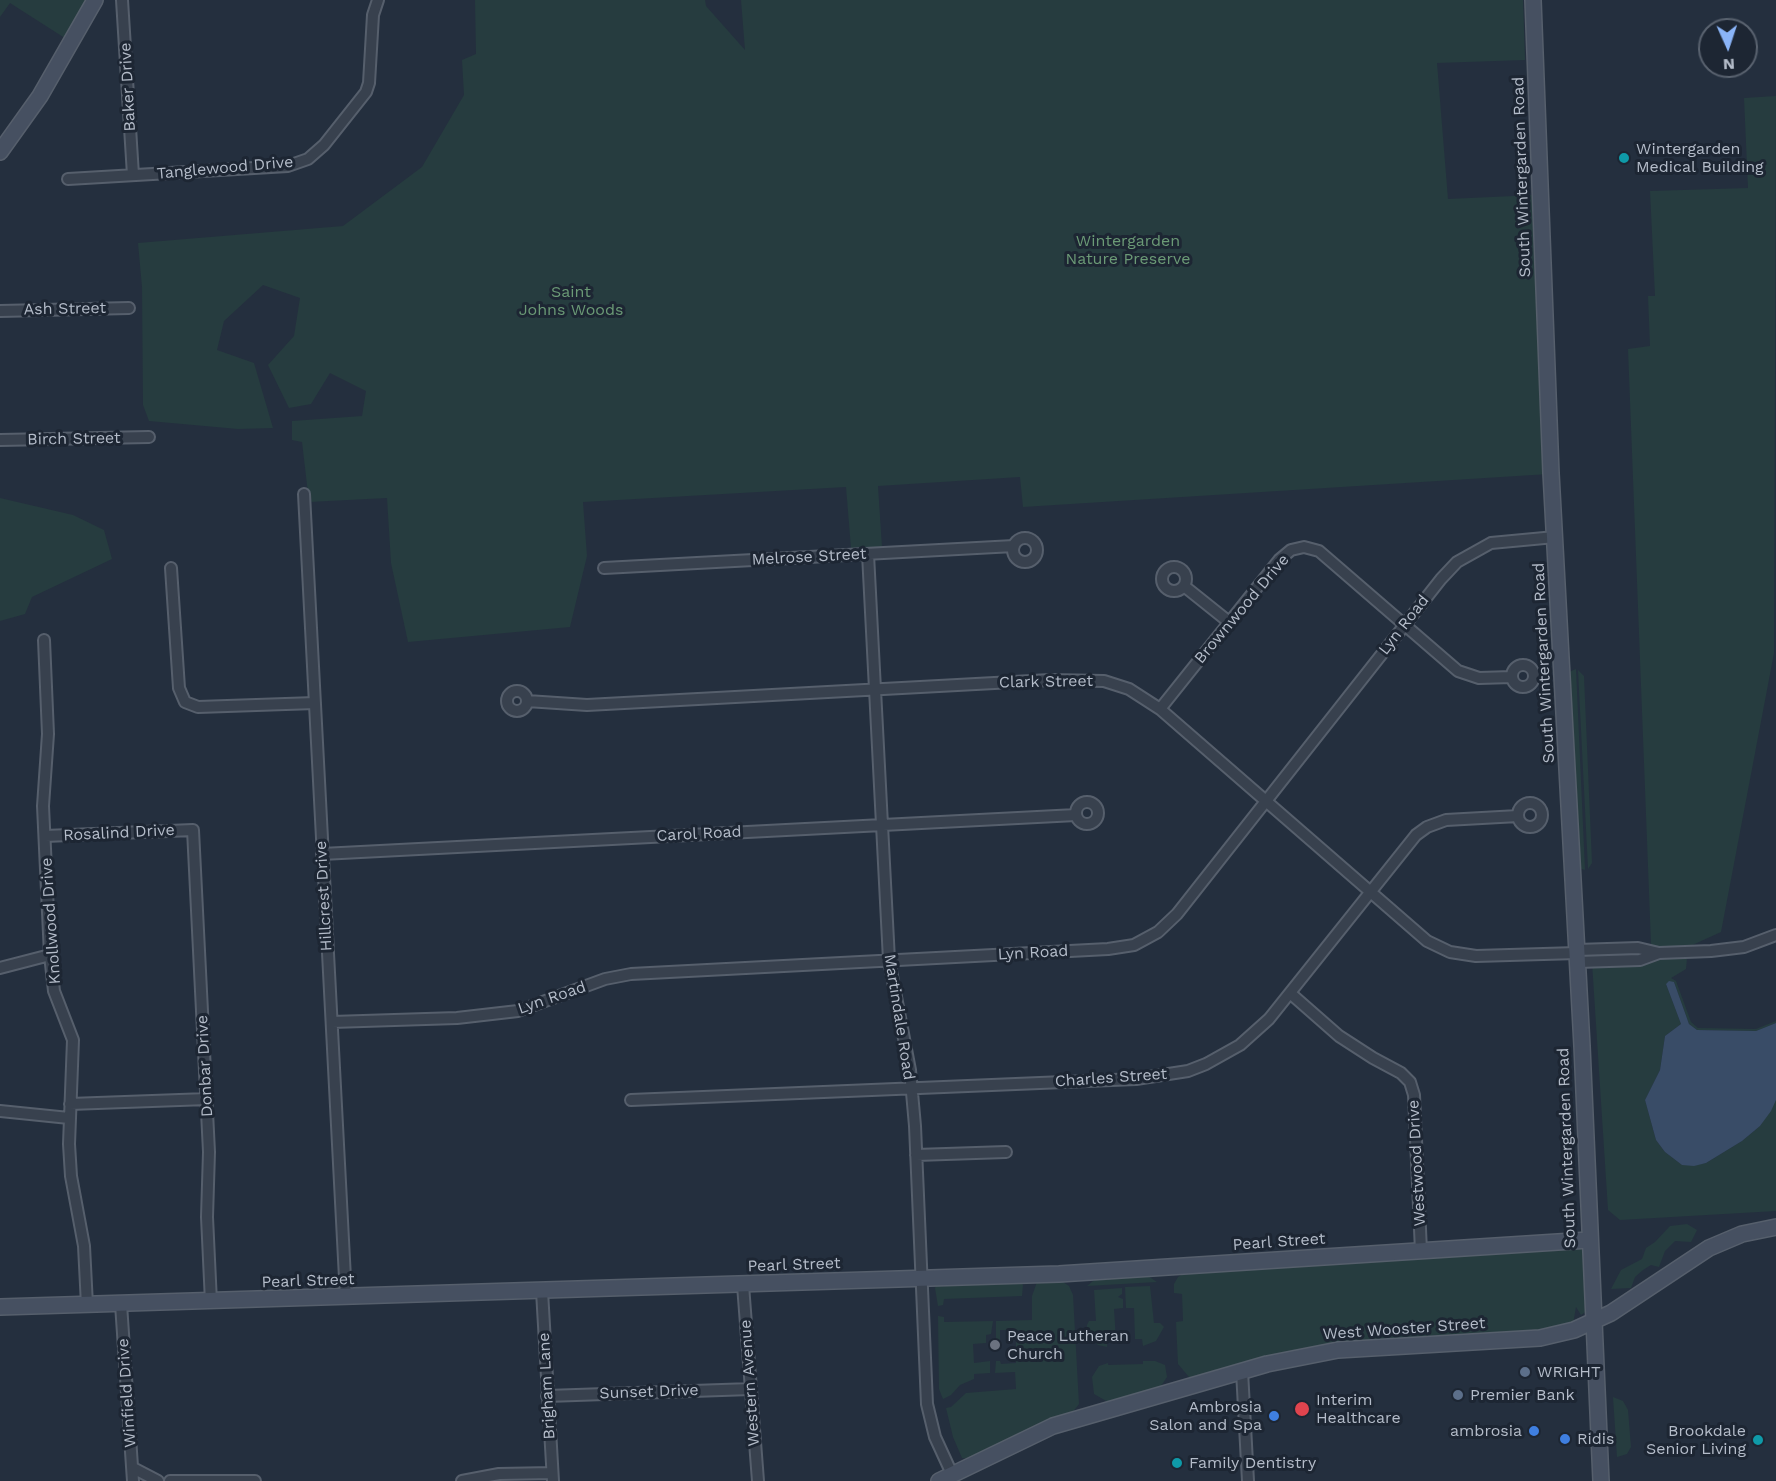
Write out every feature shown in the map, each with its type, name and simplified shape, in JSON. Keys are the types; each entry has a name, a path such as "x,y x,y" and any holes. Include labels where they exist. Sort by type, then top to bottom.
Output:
{"street":[{"path":"0,152 40,96 95,0"},
{"name":"Baker Drive","path":"122,0 133,175"},
{"name":"Tanglewood Drive","path":"68,179 288,166 314,155 354,110 366,92 373,15 378,0"},
{"name":"South Wintergarden Road","path":"1533,0 1555,537 1601,1481"},
{"name":"Ash Street","path":"0,311 129,308"},
{"name":"Birch Street","path":"0,440 148,437"},
{"name":"Hillcrest Drive","path":"304,494 346,1298"},
{"name":"Lyn Road","path":"332,1022 457,1018 518,1011 605,979 631,974 1108,950 1141,942 1158,932 1177,914 1443,575 1468,554 1504,540 1555,537"},
{"name":"Melrose Street","path":"604,568 1014,546"},
{"name":"Brownwood Drive","path":"1160,709 1285,554 1304,547 1319,551 1449,665 1464,674 1485,678 1512,677"},
{"name":"Martindale Road","path":"868,554 889,960 911,1089 923,1279 927,1404 946,1478"},
{"path":"171,568 179,688 185,702 198,707 315,703"},
{"path":"1184,586 1229,622"},
{"name":"Knollwood Drive","path":"44,640 48,734 43,779 50,955 54,991 73,1040 69,1118 71,1176 84,1246 87,1305"},
{"name":"Clark Street","path":"527,701 587,705 874,689 1104,681 1129,689 1160,709 1427,941 1450,952 1495,957 1577,955 1638,948 1659,953 1731,949 1776,935"},
{"name":"Carol Road","path":"322,854 1076,815"},
{"name":"Charles Street","path":"631,1100 1136,1079 1188,1071 1215,1060 1240,1045 1269,1018 1407,843 1427,827 1459,818 1518,816"},
{"name":"Rosalind Drive","path":"45,836 193,830"},
{"name":"Donbar Drive","path":"193,830 207,1099 211,1302"},
{"path":"0,968 50,955"},
{"name":"Westwood Drive","path":"1290,993 1339,1036 1401,1073 1410,1082 1414,1095 1421,1251"},
{"path":"70,1104 207,1099"},
{"path":"0,1111 69,1118"},
{"path":"916,1155 1006,1152"},
{"name":"West Wooster Street","path":"946,1478 1053,1426 1242,1371 1338,1350 1559,1335 1593,1323 1639,1296 1709,1248 1758,1230 1776,1227"},
{"name":"Pearl Street","path":"0,1307 1059,1274 1589,1240"},
{"name":"Western Avenue","path":"743,1285 758,1481"},
{"name":"Brigham Lane","path":"542,1291 553,1477"},
{"name":"Winfield Drive","path":"121,1304 133,1481"},
{"path":"1242,1371 1248,1481"},
{"name":"Sunset Drive","path":"547,1396 751,1389"},
{"path":"133,1468 158,1481"},
{"path":"462,1481 499,1474 553,1477"},
{"path":"170,1481 255,1481"}],"green space":[{"path":"0,0 95,0 71,42 10,3 0,17"},
{"name":"Wintergarden Nature Preserve","path":"475,0 705,0 706,6 745,50 741,0 1523,0 1525,60 1437,63 1448,199 1536,195 1549,474 1023,507 1020,477 878,486 882,547 851,548 846,487 583,502 587,556 570,627 408,642 391,563 387,498 309,502 302,442 292,440 292,421 362,416 366,391 330,373 311,404 289,408 268,365 294,336 300,298 263,285 224,321 217,350 254,363 273,428 238,429 149,421 143,405 142,287 138,243 343,226 422,167 464,95 462,60 476,54"},
{"path":"1776,96 1774,653 1721,932 1688,947 1686,969 1671,978 1676,981 1691,1022 1698,1028 1756,1029 1776,1021 1776,1023 1756,1031 1697,1030 1689,1024 1674,982 1666,984 1681,1024 1665,1036 1660,1070 1645,1100 1656,1140 1665,1152 1682,1165 1706,1163 1742,1141 1760,1126 1776,1100 1776,1211 1620,1220 1608,1210 1591,947 1651,944 1628,349 1650,346 1648,296 1655,296 1650,191 1748,188 1744,98"},
{"path":"0,498 73,515 104,530 112,559 32,597 25,614 0,621"},
{"path":"1576,669 1585,870 1579,868 1569,672"},
{"path":"1578,670 1584,676 1592,863 1588,869"},
{"path":"1687,1224 1697,1230 1691,1242 1675,1241 1665,1251 1659,1267 1651,1265 1643,1270 1635,1277 1631,1288 1611,1289 1621,1270 1642,1259 1646,1248 1670,1226"},
{"path":"1573,1245 1581,1248 1585,1256 1587,1311 1581,1315 1576,1307 1573,1324 1513,1335 1347,1343 1308,1348 1196,1378 1189,1377 1178,1364 1176,1322 1183,1321 1182,1294 1174,1293 1174,1284 1178,1277 1188,1271"},
{"path":"1145,1274 1157,1282 1087,1286 1098,1277"},
{"path":"1057,1278 1069,1286 1073,1295 1079,1404 1072,1413 970,1459 962,1458 953,1437 946,1408 951,1407 966,1393 1016,1389 1015,1372 995,1373 996,1361 1000,1361 1001,1364 1016,1363 1016,1330 1000,1330 1000,1341 996,1341 996,1321 1032,1320 1032,1296 1038,1279"},
{"path":"1019,1279 1023,1285 1022,1296 944,1299 943,1305 938,1306 935,1288 937,1284"},
{"path":"1150,1286 1154,1323 1160,1323 1164,1327 1156,1341 1143,1346 1142,1339 1135,1339 1134,1308 1126,1308 1125,1287"},
{"path":"1122,1288 1122,1294 1118,1297 1123,1299 1123,1308 1114,1309 1116,1340 1107,1341 1107,1347 1098,1345 1087,1334 1089,1321 1096,1321 1094,1290"},
{"path":"938,1316 944,1317 944,1322 993,1321 991,1334 986,1335 986,1343 973,1344 974,1363 990,1361 990,1373 974,1374 974,1379 960,1385 951,1395 943,1399 939,1389"},
{"path":"1143,1361 1155,1361 1165,1365 1167,1377 1159,1389 1108,1402 1094,1394 1092,1377 1099,1366 1108,1363 1108,1365 1143,1364"},
{"path":"1613,1397 1623,1401 1628,1410 1631,1447 1627,1454 1617,1457"}],"water":[{"path":"1669,981 1674,982 1689,1024 1697,1030 1756,1031 1776,1023 1776,1100 1771,1111 1760,1126 1742,1141 1706,1163 1694,1166 1682,1165 1665,1152 1656,1140 1645,1100 1660,1070 1665,1036 1681,1024 1666,984"}],"place":[{"name":"Wintergarden Medical Building","path":"1624,158"},
{"name":"Peace Lutheran Church","path":"995,1345"},
{"name":"WRIGHT","path":"1525,1372"},
{"name":"Premier Bank","path":"1458,1395"},
{"name":"Interim Healthcare","path":"1302,1409"},
{"name":"Ambrosia Salon and Spa","path":"1274,1416"},
{"name":"ambrosia","path":"1534,1431"},
{"name":"Ridis","path":"1565,1439"},
{"name":"Brookdale Senior Living","path":"1758,1440"},
{"name":"Family Dentistry","path":"1177,1463"}],"park label":[{"name":"Saint Johns Woods","path":"571,301"}]}
